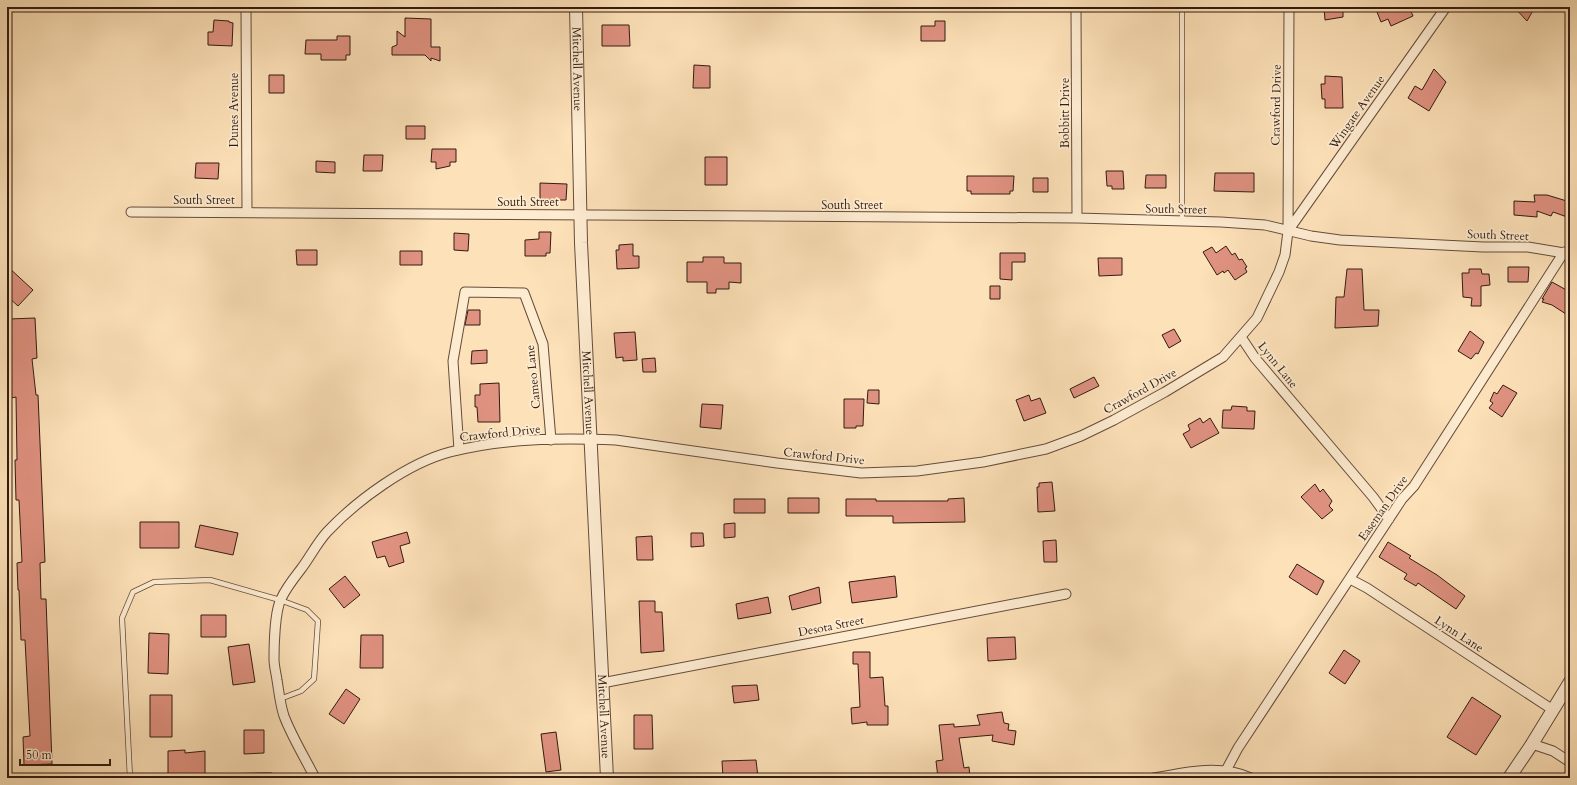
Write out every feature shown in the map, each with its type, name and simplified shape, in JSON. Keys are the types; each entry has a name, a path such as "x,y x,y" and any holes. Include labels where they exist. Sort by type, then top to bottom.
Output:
{"street":[{"name":"Dunes Avenue","path":"246,7 247,212"},
{"name":"Mitchell Avenue","path":"576,7 580,215 607,778"},
{"name":"Bobbitt Drive","path":"1076,7 1076,218"},
{"name":"Crawford Drive","path":"315,778 284,715 280,699 274,660 276,622 280,600 327,532 350,510 383,485 430,458 476,446 551,440 590,439 616,440 777,463 861,472 918,472 984,462 1046,449 1080,436 1114,420 1165,392 1223,357 1256,318 1279,272 1285,255 1288,231 1289,7"},
{"name":"Wingate Avenue","path":"1288,231 1446,7"},
{"name":"South Street","path":"131,212 1076,218 1182,221 1265,225 1311,236 1340,240 1483,247 1528,247 1568,253"},
{"name":"Easeman Drive","path":"1224,774 1238,748 1389,519 1414,486 1568,253"},
{"name":"Cameo Lane","path":"459,450 453,361 465,292 524,293 543,344 551,440"},
{"name":"Lynn Lane","path":"1241,337 1255,358 1373,497 1389,519"},
{"name":"Lynn Lane","path":"1350,579 1374,592 1554,710"},
{"name":"Desota Street","path":"602,683 1066,594"},
{"path":"1509,778 1554,710 1570,682"},
{"path":"1532,744 1554,751 1570,762"},
{"path":"1154,778 1183,772 1242,774 1251,778"}],"lane":[{"path":"1182,7 1182,221"},
{"path":"130,778 122,618 133,592 154,582 210,580 280,600 307,610 318,621 314,679 301,692 280,699"},
{"path":"237,778 237,776 270,775 270,778"}],"building":[{"path":"1324,7 1343,7 1343,17 1325,20"},
{"path":"1375,7 1409,7 1413,16 1391,26 1388,19 1381,22"},
{"path":"1514,7 1535,7 1527,21"},
{"path":"405,18 431,19 431,47 440,47 440,61 431,58 431,61 425,55 392,55 392,47 397,45 397,31 405,37"},
{"path":"214,20 229,21 233,23 232,46 208,45 208,32 213,32"},
{"path":"935,21 945,21 945,41 921,41 921,26 935,26"},
{"path":"602,25 629,25 630,46 602,46"},
{"path":"337,36 350,36 350,55 346,55 346,60 321,60 321,54 305,54 306,40 337,40"},
{"path":"694,65 710,66 710,88 693,88"},
{"path":"1434,69 1446,82 1429,111 1408,98 1415,86 1422,90"},
{"path":"269,75 284,75 284,93 269,93"},
{"path":"1325,76 1342,77 1343,108 1325,108 1325,99 1322,99 1321,84 1325,84"},
{"path":"406,126 425,126 425,139 406,139"},
{"path":"432,149 456,149 456,162 450,162 450,166 436,169 436,162 431,162"},
{"path":"364,155 383,155 382,171 363,171"},
{"path":"705,157 727,157 727,185 705,185"},
{"path":"316,161 335,162 335,173 316,172"},
{"path":"196,163 219,163 218,179 195,178"},
{"path":"1106,171 1123,171 1124,189 1112,189 1112,186 1107,186"},
{"path":"1215,173 1254,173 1254,192 1214,191"},
{"path":"1146,175 1166,175 1166,188 1145,188"},
{"path":"967,176 1014,176 1013,191 1010,191 1010,194 971,194 971,191 967,191"},
{"path":"1033,178 1048,178 1048,192 1033,192"},
{"path":"540,183 567,184 566,200 540,200"},
{"path":"1534,195 1547,195 1570,202 1570,218 1553,212 1551,216 1537,211 1537,217 1514,215 1514,201 1535,202"},
{"path":"539,232 551,232 550,253 546,253 546,256 525,256 525,240 539,239"},
{"path":"454,233 469,234 468,251 454,250"},
{"path":"633,244 633,256 639,256 639,268 617,269 616,250 619,250 619,245"},
{"path":"1226,246 1232,255 1235,253 1239,260 1242,259 1247,267 1245,268 1247,272 1235,280 1228,270 1217,275 1203,252 1212,247 1216,253"},
{"path":"296,250 317,250 317,265 297,265"},
{"path":"400,251 422,251 422,265 400,265"},
{"path":"1000,253 1025,253 1025,262 1012,262 1012,280 1000,279"},
{"path":"703,257 724,257 724,263 741,263 741,283 729,282 729,289 716,289 716,293 707,293 707,282 687,282 687,262 703,262"},
{"path":"1098,258 1122,258 1122,275 1099,276"},
{"path":"7,266 33,290 18,306 7,296"},
{"path":"1508,267 1529,267 1528,282 1508,282"},
{"path":"1347,269 1362,269 1364,310 1379,310 1378,326 1335,328 1336,297 1344,297"},
{"path":"1469,269 1481,269 1482,274 1489,274 1490,285 1481,286 1481,306 1471,306 1472,298 1463,297 1462,273 1469,273"},
{"path":"1552,282 1570,292 1570,307 1566,314 1552,305 1542,302 1544,299 1542,299"},
{"path":"990,286 1000,286 1000,299 990,299"},
{"path":"468,310 480,310 480,325 465,325"},
{"path":"35,318 37,358 32,359 36,395 38,395 45,562 40,563 41,599 46,599 52,764 24,765 23,737 30,736 25,640 21,640 18,590 17,563 22,562 19,500 16,500 16,397 11,398 9,319"},
{"path":"1174,329 1181,341 1169,348 1162,335"},
{"path":"1470,331 1484,342 1478,354 1476,353 1471,359 1458,351"},
{"path":"635,332 637,360 623,361 623,357 616,358 614,333"},
{"path":"487,350 487,363 471,364 472,351"},
{"path":"655,358 656,372 643,372 642,359"},
{"path":"1094,377 1099,386 1074,398 1070,389"},
{"path":"499,383 500,422 478,422 477,407 475,407 475,395 480,395 480,384"},
{"path":"1503,385 1517,393 1502,417 1489,408 1493,403 1490,401 1494,392 1497,394"},
{"path":"868,390 879,390 879,404 867,403"},
{"path":"1029,395 1031,401 1040,398 1046,413 1024,421 1016,400"},
{"path":"844,399 864,399 863,426 856,426 856,428 844,428"},
{"path":"702,404 723,405 721,429 700,427"},
{"path":"1232,406 1247,407 1247,411 1255,411 1254,429 1222,428 1223,410 1231,410"},
{"path":"1200,418 1203,423 1210,418 1219,433 1191,448 1183,434 1190,430 1188,425"},
{"path":"1052,482 1055,511 1038,512 1037,487 1039,487 1039,483"},
{"path":"1315,484 1320,492 1323,489 1332,501 1329,506 1333,510 1322,519 1301,497"},
{"path":"788,498 819,498 819,513 788,513"},
{"path":"964,498 965,522 893,523 893,516 846,516 846,499 876,499 876,501 948,501 948,499"},
{"path":"734,499 765,499 765,513 734,513"},
{"path":"140,522 179,522 179,548 140,548"},
{"path":"735,523 735,537 724,538 724,524"},
{"path":"200,525 238,533 233,555 195,547"},
{"path":"407,532 410,543 400,546 404,562 389,567 385,556 377,558 372,542"},
{"path":"691,533 703,533 704,546 691,547"},
{"path":"652,536 653,560 637,560 636,537"},
{"path":"1056,540 1057,562 1044,562 1043,541"},
{"path":"1388,542 1411,556 1409,558 1437,575 1465,596 1456,609 1418,583 1416,586 1404,579 1407,574 1379,557"},
{"path":"1297,564 1324,581 1317,595 1289,577"},
{"path":"345,576 360,595 344,608 329,589"},
{"path":"895,576 897,597 852,603 849,582"},
{"path":"819,587 821,603 792,610 789,596"},
{"path":"768,597 771,613 738,619 736,604"},
{"path":"639,601 655,601 655,612 662,612 664,651 641,653"},
{"path":"201,615 226,615 226,637 201,637"},
{"path":"149,633 169,634 168,674 148,673"},
{"path":"361,635 383,635 383,668 360,668"},
{"path":"1015,637 1016,659 988,661 987,638"},
{"path":"249,644 255,682 233,685 228,647"},
{"path":"1344,650 1360,661 1345,684 1329,673"},
{"path":"853,652 870,652 870,678 883,677 885,706 888,706 888,725 867,725 867,722 852,724 851,708 860,707 858,664 853,664"},
{"path":"757,685 759,700 734,703 732,686"},
{"path":"346,689 360,699 344,724 329,714"},
{"path":"150,695 172,695 172,737 150,737"},
{"path":"1472,697 1501,716 1476,755 1447,737"},
{"path":"1002,712 1004,723 1009,724 1008,730 1016,731 1014,745 992,741 993,735 959,738 964,768 969,767 970,778 938,778 936,761 943,760 939,725 954,724 954,727 980,725 977,715"},
{"path":"634,715 652,715 653,749 634,749"},
{"path":"244,730 264,730 264,753 244,754"},
{"path":"556,732 561,770 546,772 541,734"},
{"path":"185,750 185,753 205,751 205,775 198,776 199,778 185,778 185,776 168,775 168,751"},
{"path":"756,760 758,777 723,778 722,761"}]}
